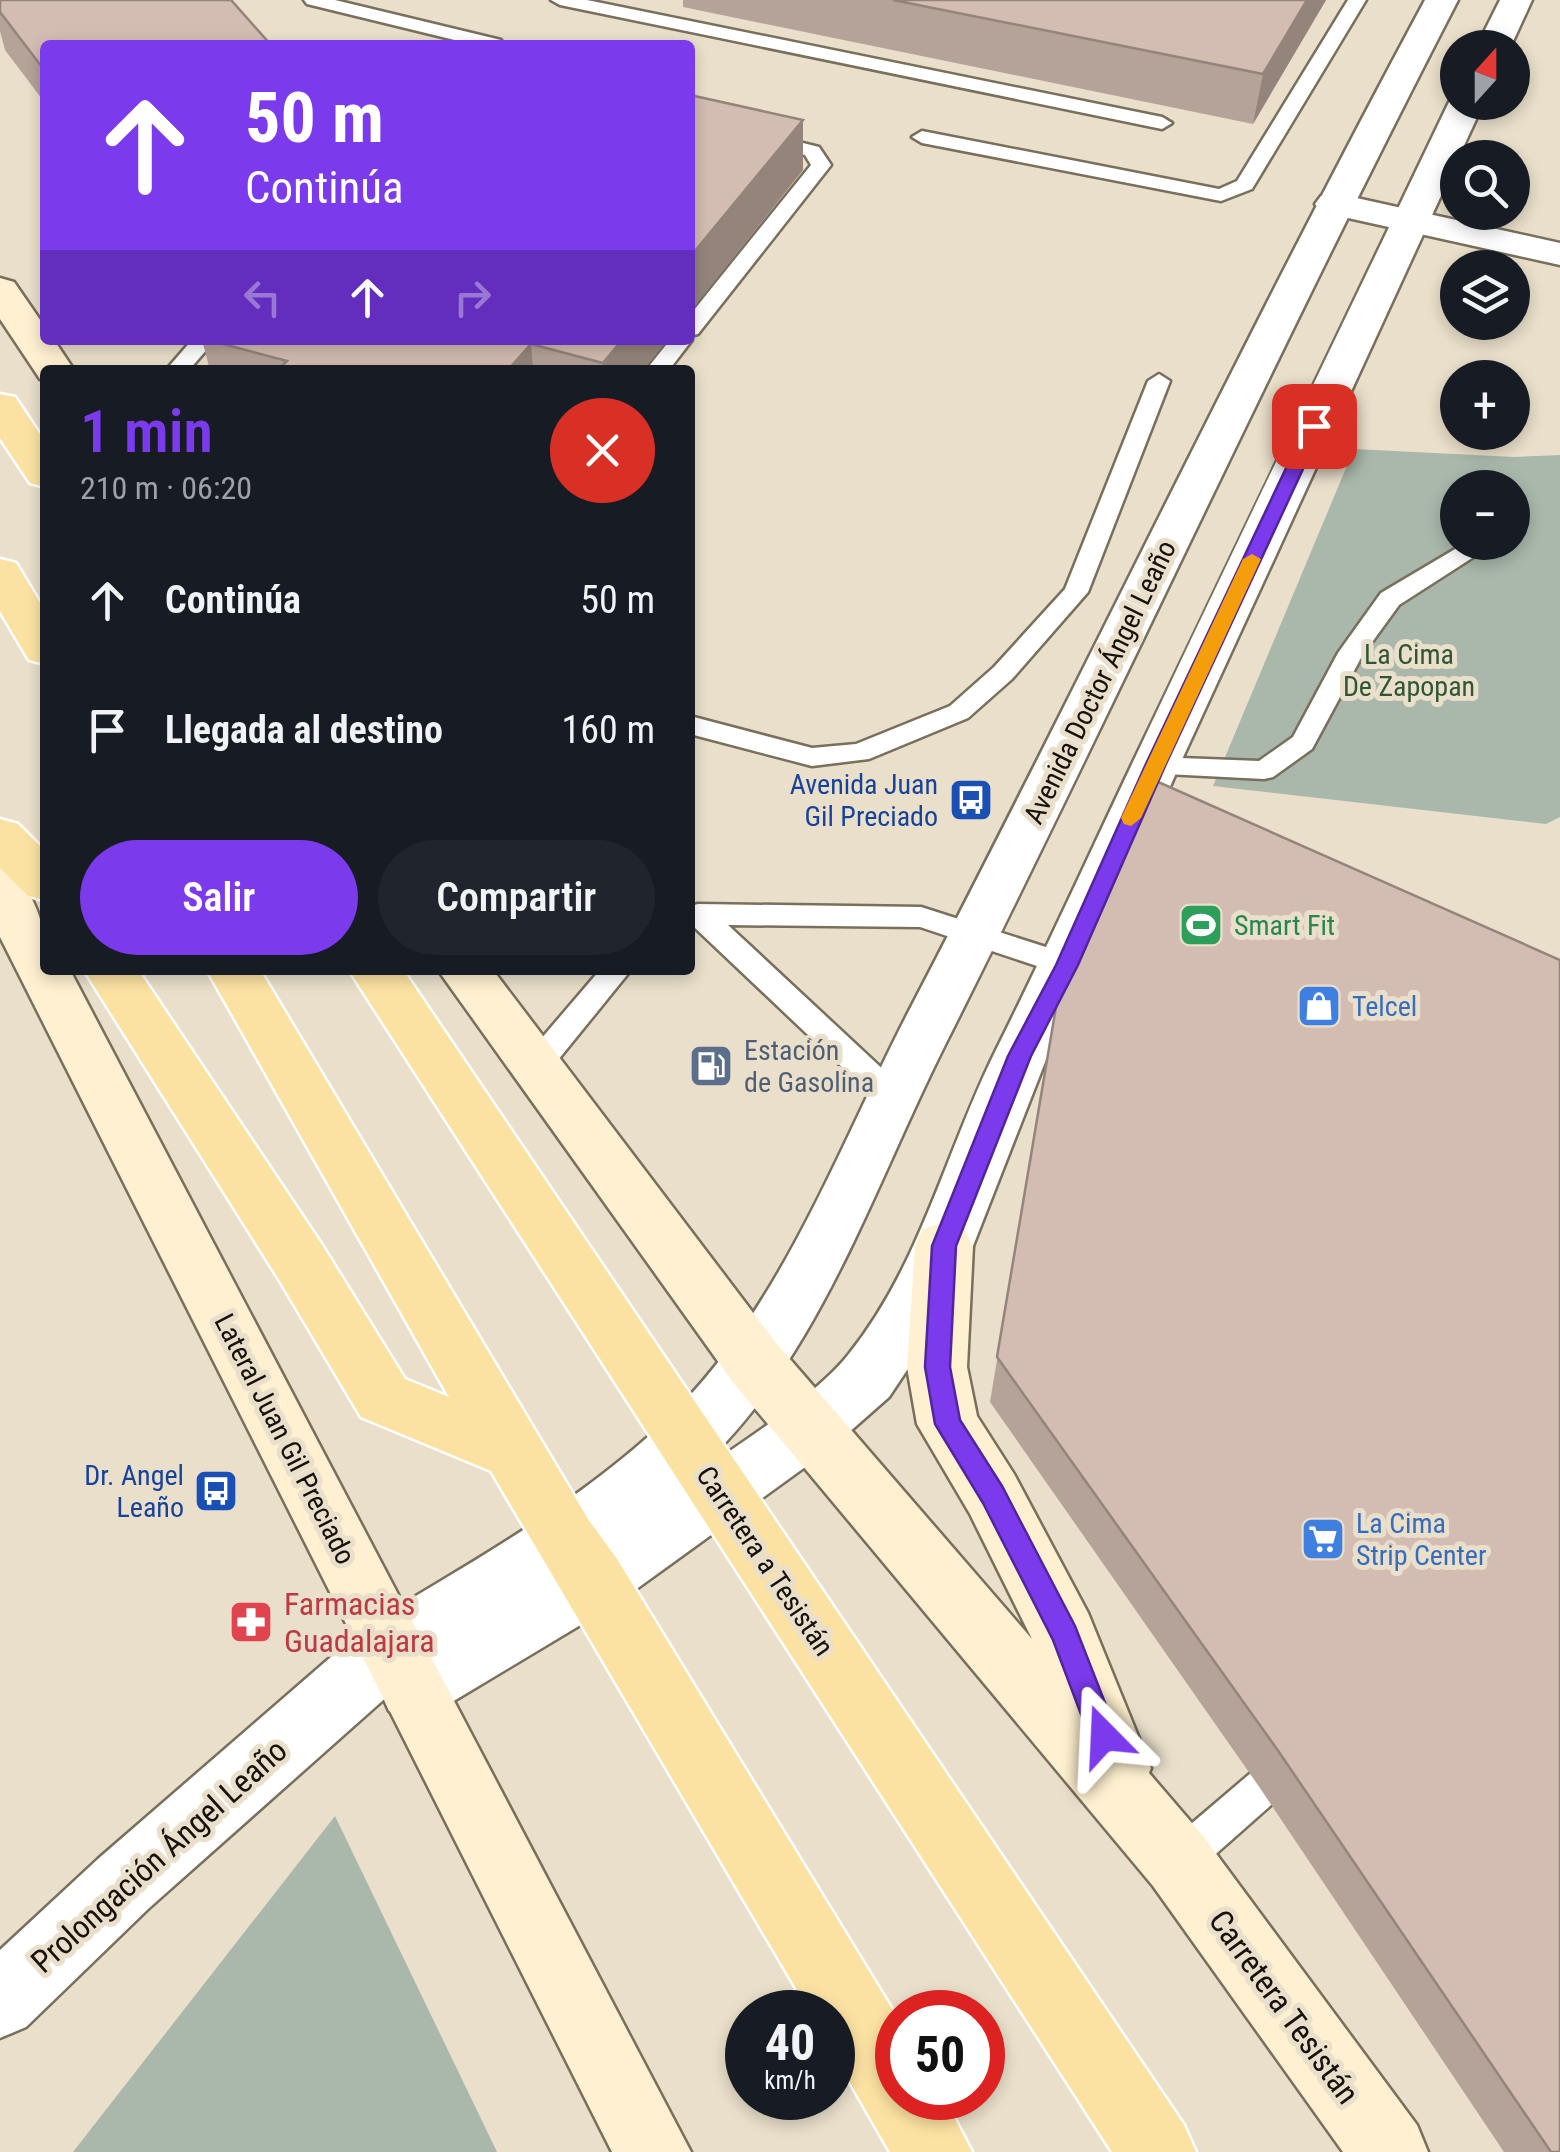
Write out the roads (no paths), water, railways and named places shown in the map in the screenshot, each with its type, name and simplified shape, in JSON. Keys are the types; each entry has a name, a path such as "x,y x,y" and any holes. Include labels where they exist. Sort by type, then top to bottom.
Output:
{"main road":[{"path":"0,406 40,466"},
{"path":"0,573 40,641"},
{"path":"0,837 40,877"},
{"name":"Lateral Juan Gil Preciado","path":"0,886 40,964"},
{"name":"Lateral Juan Gil Preciado","path":"46,975 654,2152"},
{"path":"113,975 301,1263 383,1398 516,1453"},
{"path":"236,975 875,2054"},
{"name":"Carretera a Tesistán","path":"378,975 1157,2152"},
{"path":"468,975 754,1362 1178,1861"},
{"path":"944,1246 937,1367 948,1424 992,1494 1065,1635 1129,1804"},
{"name":"Carretera Tesistán","path":"1178,1861 1390,2152"},
{"path":"915,2120 934,2152"}],"street":[{"name":"Avenida Doctor Ángel Leaño","path":"754,1362 827,1237 892,1096 1060,768 1342,187 1442,0"},
{"path":"1502,30 1516,0"},
{"path":"808,1429 867,1378 900,1331 944,1246 1031,1062 1067,965 1149,778 1431,202 1461,120"},
{"path":"1342,187 1431,202 1560,254"},
{"path":"1060,768 1149,778"},
{"name":"Prolongación Ángel Leaño","path":"703,1468 754,1362"},
{"name":"Prolongación Ángel Leaño","path":"0,2001 123,1884 318,1712 403,1667 579,1560 703,1468 808,1429"}],"lane":[{"path":"313,0 478,40"},
{"path":"560,0 1162,123"},
{"path":"922,137 1221,195 1245,185 1358,0"},
{"path":"695,122 812,151 821,165 695,323"},
{"path":"182,365 200,345"},
{"path":"661,365 677,345"},
{"path":"695,726 812,757 860,753 959,712 1003,673 1076,592 1160,381"},
{"path":"1149,778 1264,770 1304,743 1351,653 1390,599 1455,560"},
{"path":"695,916 921,917 1067,965"},
{"path":"695,917 892,1096"},
{"path":"534,1068 613,975"},
{"path":"1178,1861 1325,1735"}],"place":[{"name":"Avenida Juan Gil Preciado","path":"971,800"},
{"name":"Smart Fit","path":"1201,925"},
{"name":"Telcel","path":"1319,1006"},
{"name":"Estación de Gasolina","path":"711,1066"},
{"name":"Dr. Angel Leaño","path":"216,1491"},
{"name":"La Cima Strip Center","path":"1323,1539"},
{"name":"Farmacias Guadalajara","path":"251,1622"}],"park label":[{"name":"La Cima De Zapopan","path":"1409,670"}]}
